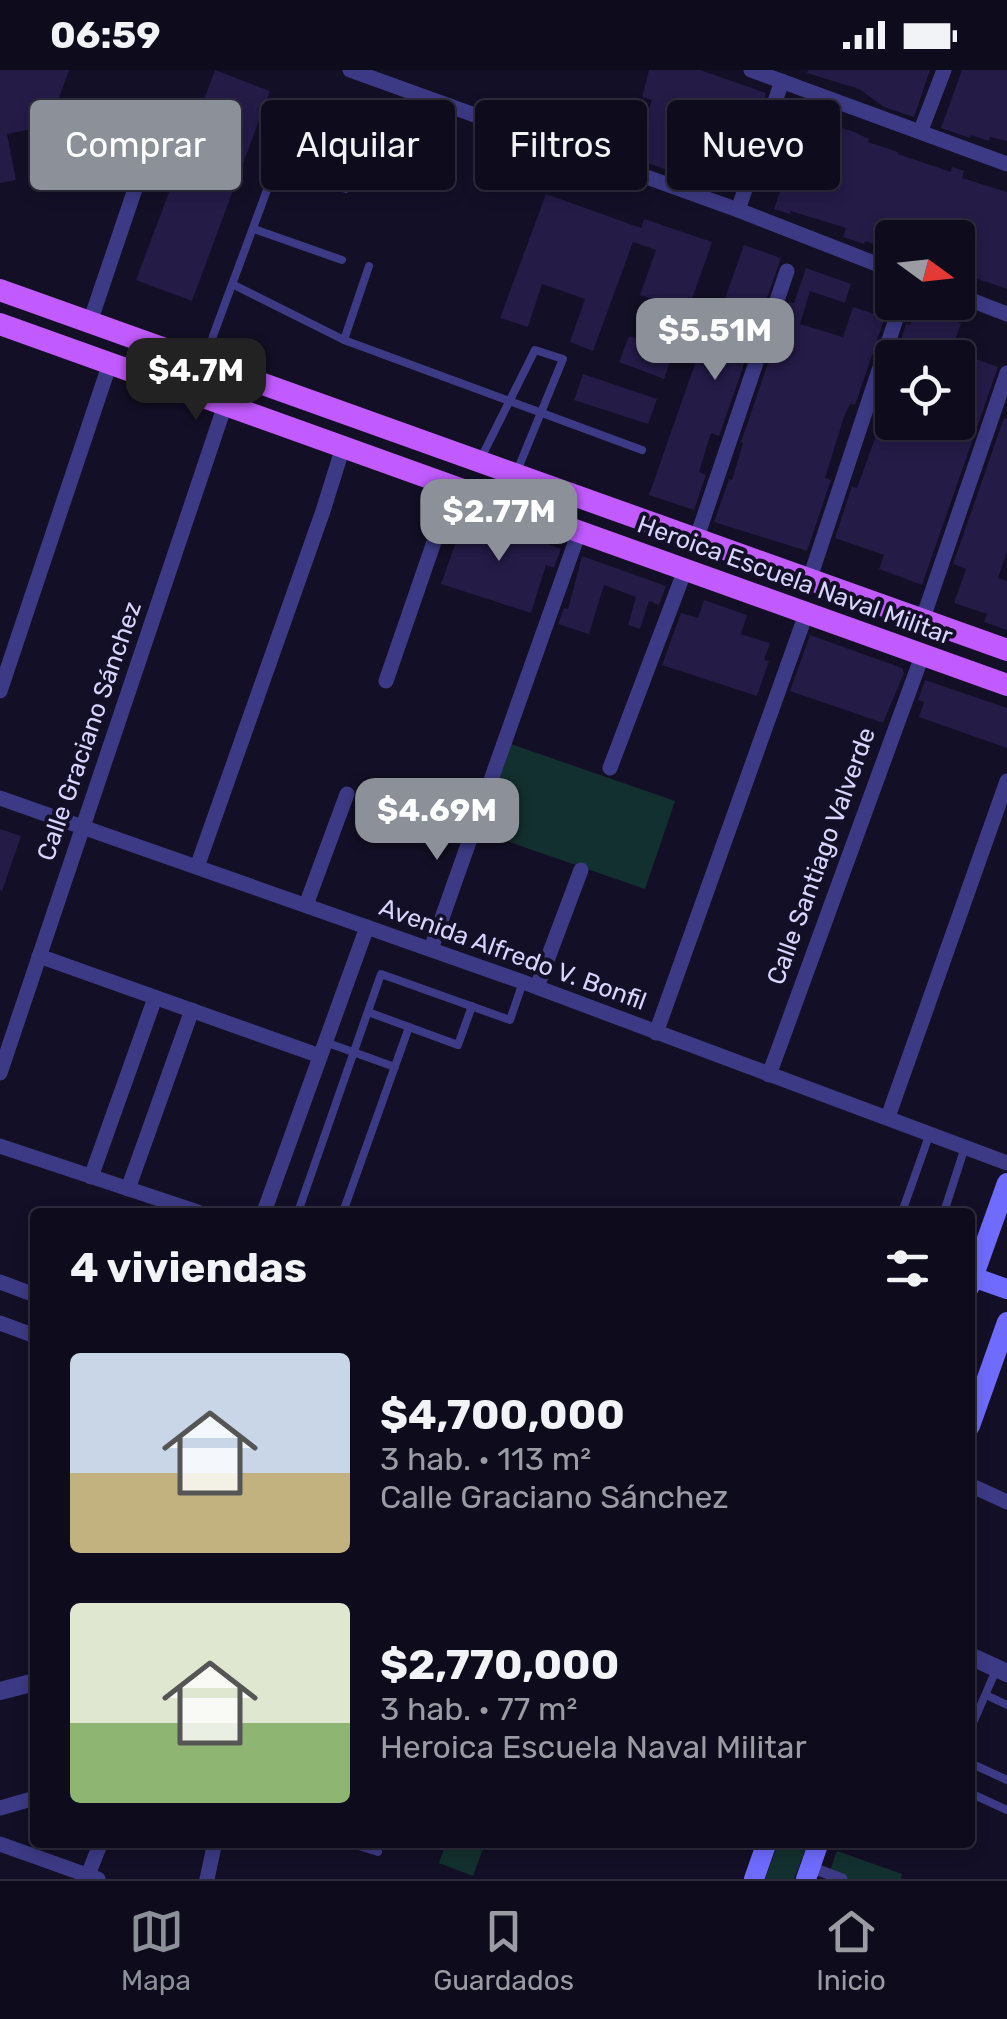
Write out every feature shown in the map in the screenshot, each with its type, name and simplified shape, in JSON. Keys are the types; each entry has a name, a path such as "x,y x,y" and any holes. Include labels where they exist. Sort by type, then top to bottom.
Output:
{"main road":[{"name":"Heroica Escuela Naval Militar","path":"5,291 1007,650"},
{"name":"Heroica Escuela Naval Militar","path":"0,323 1007,685"},
{"path":"975,1274 1007,1183"},
{"path":"975,1283 1007,1289"},
{"path":"975,1413 1005,1332"},
{"path":"754,1879 766,1848"},
{"path":"808,1873 817,1848"}],"street":[{"path":"350,70 875,263"},
{"path":"751,70 1007,164"},
{"path":"921,130 944,70"},
{"path":"738,210 782,81"},
{"path":"90,322 135,190"},
{"path":"696,540 787,271"},
{"path":"0,323 5,291"},
{"path":"975,302 1007,314"},
{"path":"809,581 896,320"},
{"path":"0,691 110,364"},
{"path":"922,621 1007,373"},
{"name":"Calle Graciano Sánchez","path":"0,1073 226,405"},
{"path":"196,867 343,447"},
{"path":"386,681 453,487"},
{"path":"430,949 578,532"},
{"path":"610,768 685,570"},
{"path":"656,1033 806,614"},
{"name":"Calle Santiago Valverde","path":"768,1074 922,656"},
{"path":"888,1117 1007,780"},
{"path":"306,906 347,794"},
{"name":"Avenida Alfredo V. Bonfil","path":"0,798 530,984 1007,1163"},
{"path":"530,984 581,870"},
{"path":"265,1208 366,927"},
{"path":"40,956 155,998 323,1049"},
{"path":"91,1177 155,998"},
{"path":"128,1189 192,1010"},
{"path":"0,1146 186,1208"},
{"path":"0,1282 30,1293"},
{"path":"0,1323 30,1334"},
{"path":"975,1487 1007,1502"},
{"path":"975,1658 1002,1670"},
{"path":"0,1691 30,1683"},
{"path":"0,1808 30,1799"},
{"path":"0,1844 93,1877 100,1848"},
{"path":"206,1879 214,1848"},
{"path":"808,1873 842,1879"}],"lane":[{"path":"294,117 362,142 346,189 278,164 294,117"},
{"path":"205,363 268,190"},
{"path":"254,228 342,260"},
{"path":"344,340 370,266"},
{"path":"234,284 344,340 642,450"},
{"path":"480,462 535,350 563,359 515,476"},
{"path":"299,1208 381,974 510,1020 530,984"},
{"path":"368,1012 458,1045 472,1006"},
{"path":"344,1208 409,1027"},
{"path":"323,1049 354,1052 395,1067"},
{"path":"903,1208 930,1134"},
{"path":"945,1208 966,1147"},
{"path":"975,1719 1002,1670"},
{"path":"986,1695 1007,1705"},
{"path":"975,1765 1007,1780"},
{"path":"975,1795 1007,1810"},
{"path":"365,1848 378,1852"}],"green space":[{"path":"511,744 675,801 645,889 481,832"},
{"path":"444,1848 483,1848 473,1876 439,1863"},
{"path":"776,1848 806,1848 794,1879 765,1879"},
{"path":"837,1851 902,1874 901,1879 827,1879"}],"building":[{"path":"0,70 69,70 58,100 30,100 30,130 7,134 16,180 0,183"},
{"path":"215,70 270,91 267,100 261,100 261,115 241,169 241,100 204,100"},
{"path":"649,70 700,70 766,93 764,100 667,100 667,170 647,163 647,115 652,100 642,97"},
{"path":"930,70 914,117 884,107 859,89 807,73"},
{"path":"962,70 1007,70 1007,141 971,135 970,138 941,128"},
{"path":"840,127 898,154 951,172 952,167 964,171 962,178 1007,192 1007,289 975,278 975,220 875,220 875,244 865,241 864,244 843,237 846,228 774,209 780,190 840,190"},
{"path":"170,190 233,190 192,301 136,280"},
{"path":"546,194 641,228 644,219 712,242 664,379 619,362 629,336 652,344 666,304 640,295 656,250 633,242 593,351 570,342 585,299 542,284 528,327 500,318"},
{"path":"744,245 781,258 719,436 711,433 699,472 706,475 694,510 649,495 696,361 707,364 716,336 722,338 734,304 724,301"},
{"path":"806,268 851,284 845,303 810,291 800,324 843,337 853,307 875,314 875,320 884,320 855,405 850,404 844,417 825,478 831,480 807,551 714,522 729,479 732,480 741,442 789,302 794,303"},
{"path":"912,320 961,323 955,340 901,340 906,324 910,325"},
{"path":"975,359 998,367 975,433"},
{"path":"583,374 657,399 648,424 574,400"},
{"path":"1004,418 1007,552 998,578 1007,581 1007,630 984,622 987,614 954,603 966,569 953,564"},
{"path":"875,439 892,442 973,440 922,585 879,569 884,555 835,538 852,486 857,488"},
{"path":"466,514 561,549 554,568 546,565 531,613 441,584"},
{"path":"582,556 666,586 659,605 649,601 640,629 628,625 636,597 604,585 589,634 558,624 564,608 568,609"},
{"path":"704,600 747,615 741,634 770,643 764,660 769,661 757,696 662,665 681,613 698,618"},
{"path":"810,635 902,668 904,673 883,723 790,691"},
{"path":"925,680 1007,708 1007,748 919,717 924,702 918,700"},
{"path":"0,829 21,836 2,891 0,890"}]}
